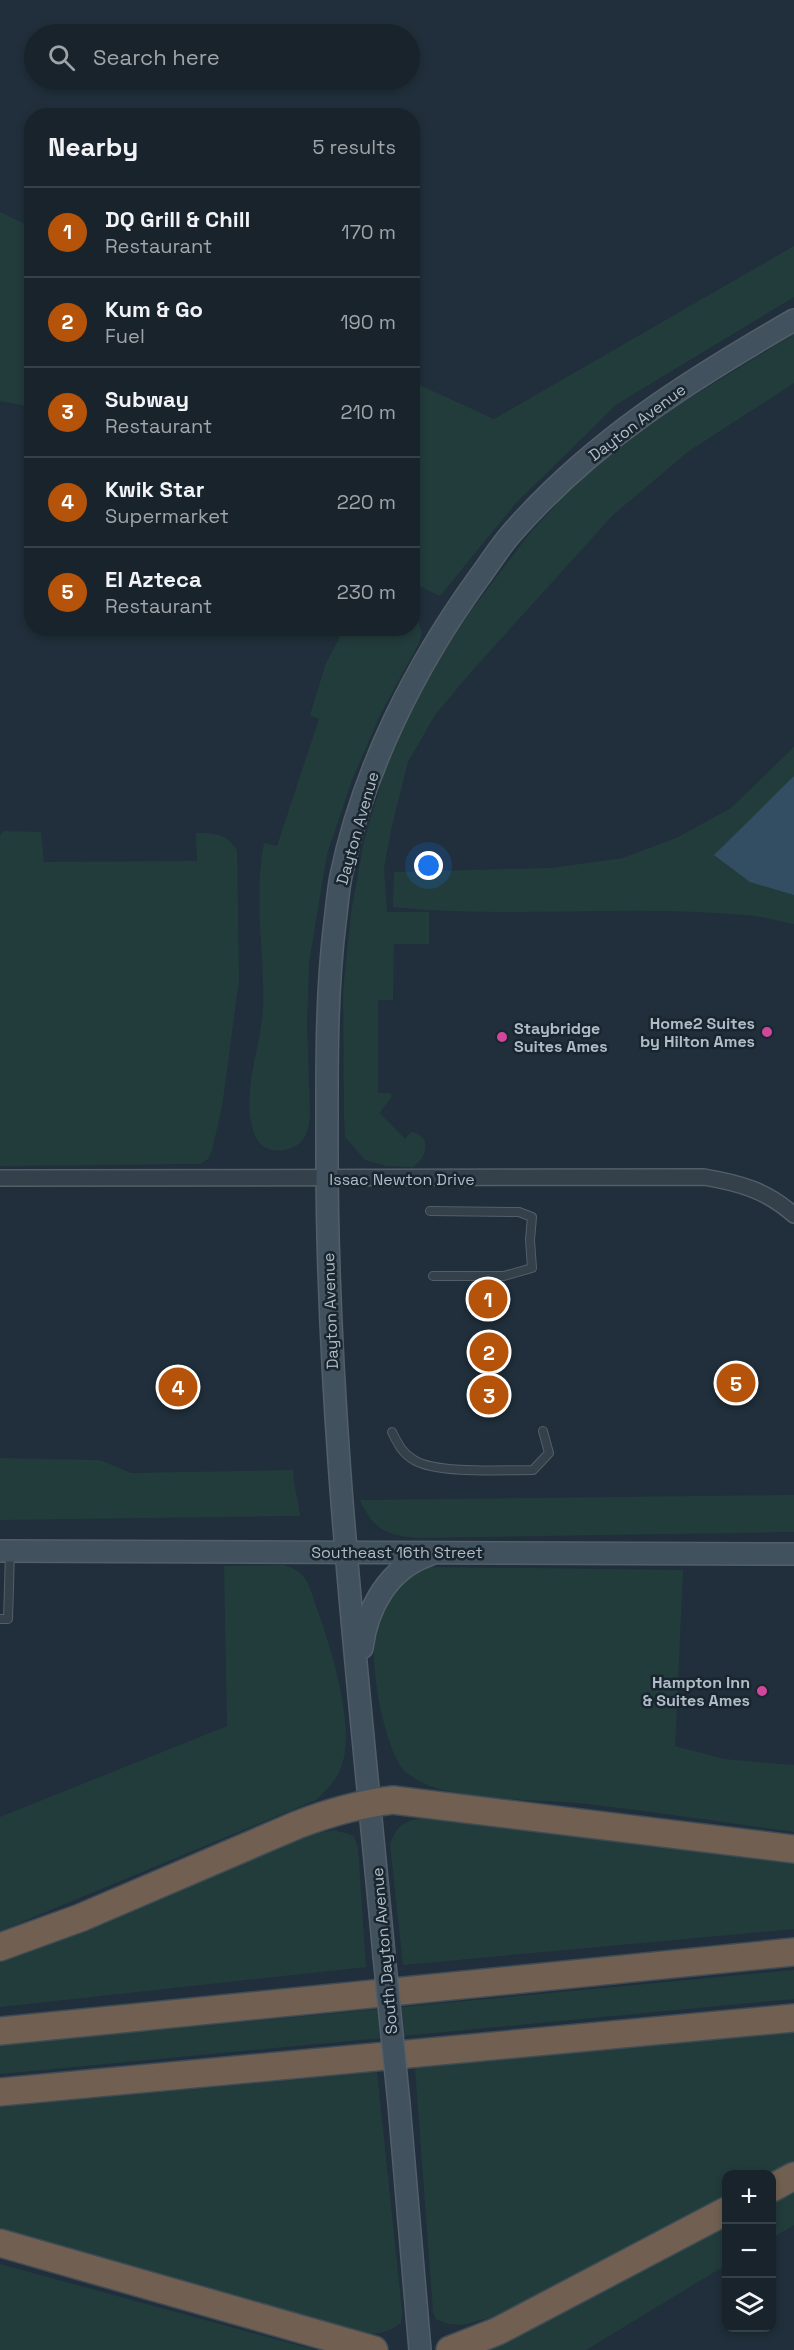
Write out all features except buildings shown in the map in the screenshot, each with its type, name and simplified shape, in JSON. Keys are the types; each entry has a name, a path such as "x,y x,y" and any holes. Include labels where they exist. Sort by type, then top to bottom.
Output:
{"highway":[{"path":"0,1947 80,1918 333,1811 393,1800 794,1848"},
{"path":"0,2031 794,1952"},
{"path":"0,2092 794,2018"},
{"path":"776,2185 794,2176"},
{"path":"450,2350 498,2331 722,2213"},
{"path":"0,2243 374,2350"}],"main road":[{"name":"Dayton Avenue","path":"346,1552 334,1409 328,1262 330,963 341,877 365,792 399,711 440,633 507,538 559,483 631,422 705,372 794,320"},
{"name":"Southeast 16th Street","path":"5,1551 794,1554"},
{"name":"South Dayton Avenue","path":"346,1552 399,2104 420,2350"},
{"path":"358,1675 362,1641 370,1613 387,1584 410,1563 443,1552"}],"street":[{"name":"Issac Newton Drive","path":"0,1178 704,1177 739,1183 766,1195 794,1215"}],"lane":[{"path":"430,1211 519,1212 532,1217 530,1240 532,1268 504,1276 433,1276"},
{"path":"392,1432 401,1450 416,1462 441,1468 534,1470 549,1453 543,1431"},
{"path":"0,1619 8,1619 5,1551"}],"green space":[{"path":"0,212 24,224 24,406 0,401"},
{"path":"794,246 794,297 617,404 516,503 440,596 420,586 420,385 494,419"},
{"path":"794,334 794,383 689,451 613,515 435,715 408,762 384,868 387,912 429,912 429,944 394,944 393,1000 378,1000 378,1093 390,1093 392,1096 380,1113 405,1139 411,1132 418,1134 422,1137 426,1147 422,1158 413,1167 387,1166 365,1160 345,1137 343,991 351,913 364,841 387,763 424,683 470,612 529,534 573,486 644,426"},
{"path":"420,627 422,633 418,645 381,713 352,780 327,854 309,963 307,1024 310,1116 301,1142 296,1146 279,1151 268,1149 256,1138 249,1108 251,1079 263,1008 259,905 261,864 264,843 277,846 319,719 310,715 326,663 340,636 420,636"},
{"path":"794,747 794,924 763,917 701,912 481,912 393,907 394,872 551,868 623,858 676,838 731,808"},
{"path":"3,831 41,832 44,862 197,861 196,833 209,833 224,837 237,850 239,980 222,1107 212,1150 208,1159 200,1164 0,1166 0,836"},
{"path":"0,1458 100,1460 131,1473 293,1470 300,1516 0,1520"},
{"path":"794,1495 794,1532 415,1538 387,1532 375,1524 360,1500"},
{"path":"284,1565 302,1574 309,1586 340,1687 346,1731 345,1751 339,1773 327,1789 316,1800 0,1931 0,1817 227,1726 224,1566"},
{"path":"436,1567 683,1570 675,1746 724,1759 794,1765 794,1832 577,1803 471,1795 431,1786 408,1774 394,1754 382,1716 375,1673 374,1633 379,1612 406,1571"},
{"path":"424,1817 794,1864 794,1929 403,1965 390,1844 402,1825"},
{"path":"335,1830 354,1836 358,1848 366,1967 0,2007 0,1961 78,1932 312,1834"},
{"path":"794,1970 794,1999 0,2074 0,2045"},
{"path":"794,2032 794,2161 776,2170 722,2170 722,2199 505,2314 462,2325 448,2324 436,2319 433,2312 415,2068"},
{"path":"377,2072 402,2311 401,2323 388,2331 371,2333 349,2331 0,2230 0,2107"},
{"path":"794,2190 794,2225 776,2236 776,2224 776,2200"},
{"path":"722,2228 722,2267 586,2350 488,2350"},
{"path":"0,2264 315,2350 0,2350"}],"water":[{"path":"794,776 794,895 750,882 714,855"}],"place":[{"name":"Home2 Suites by Hilton Ames","path":"767,1032"},
{"name":"Staybridge Suites Ames","path":"502,1037"},
{"name":"DQ Grill & Chill","path":"488,1299"},
{"name":"Kum & Go","path":"489,1352"},
{"name":"El Azteca","path":"736,1383"},
{"name":"Kwik Star","path":"178,1387"},
{"name":"Subway","path":"489,1395"},
{"name":"Hampton Inn & Suites Ames","path":"762,1691"}]}
